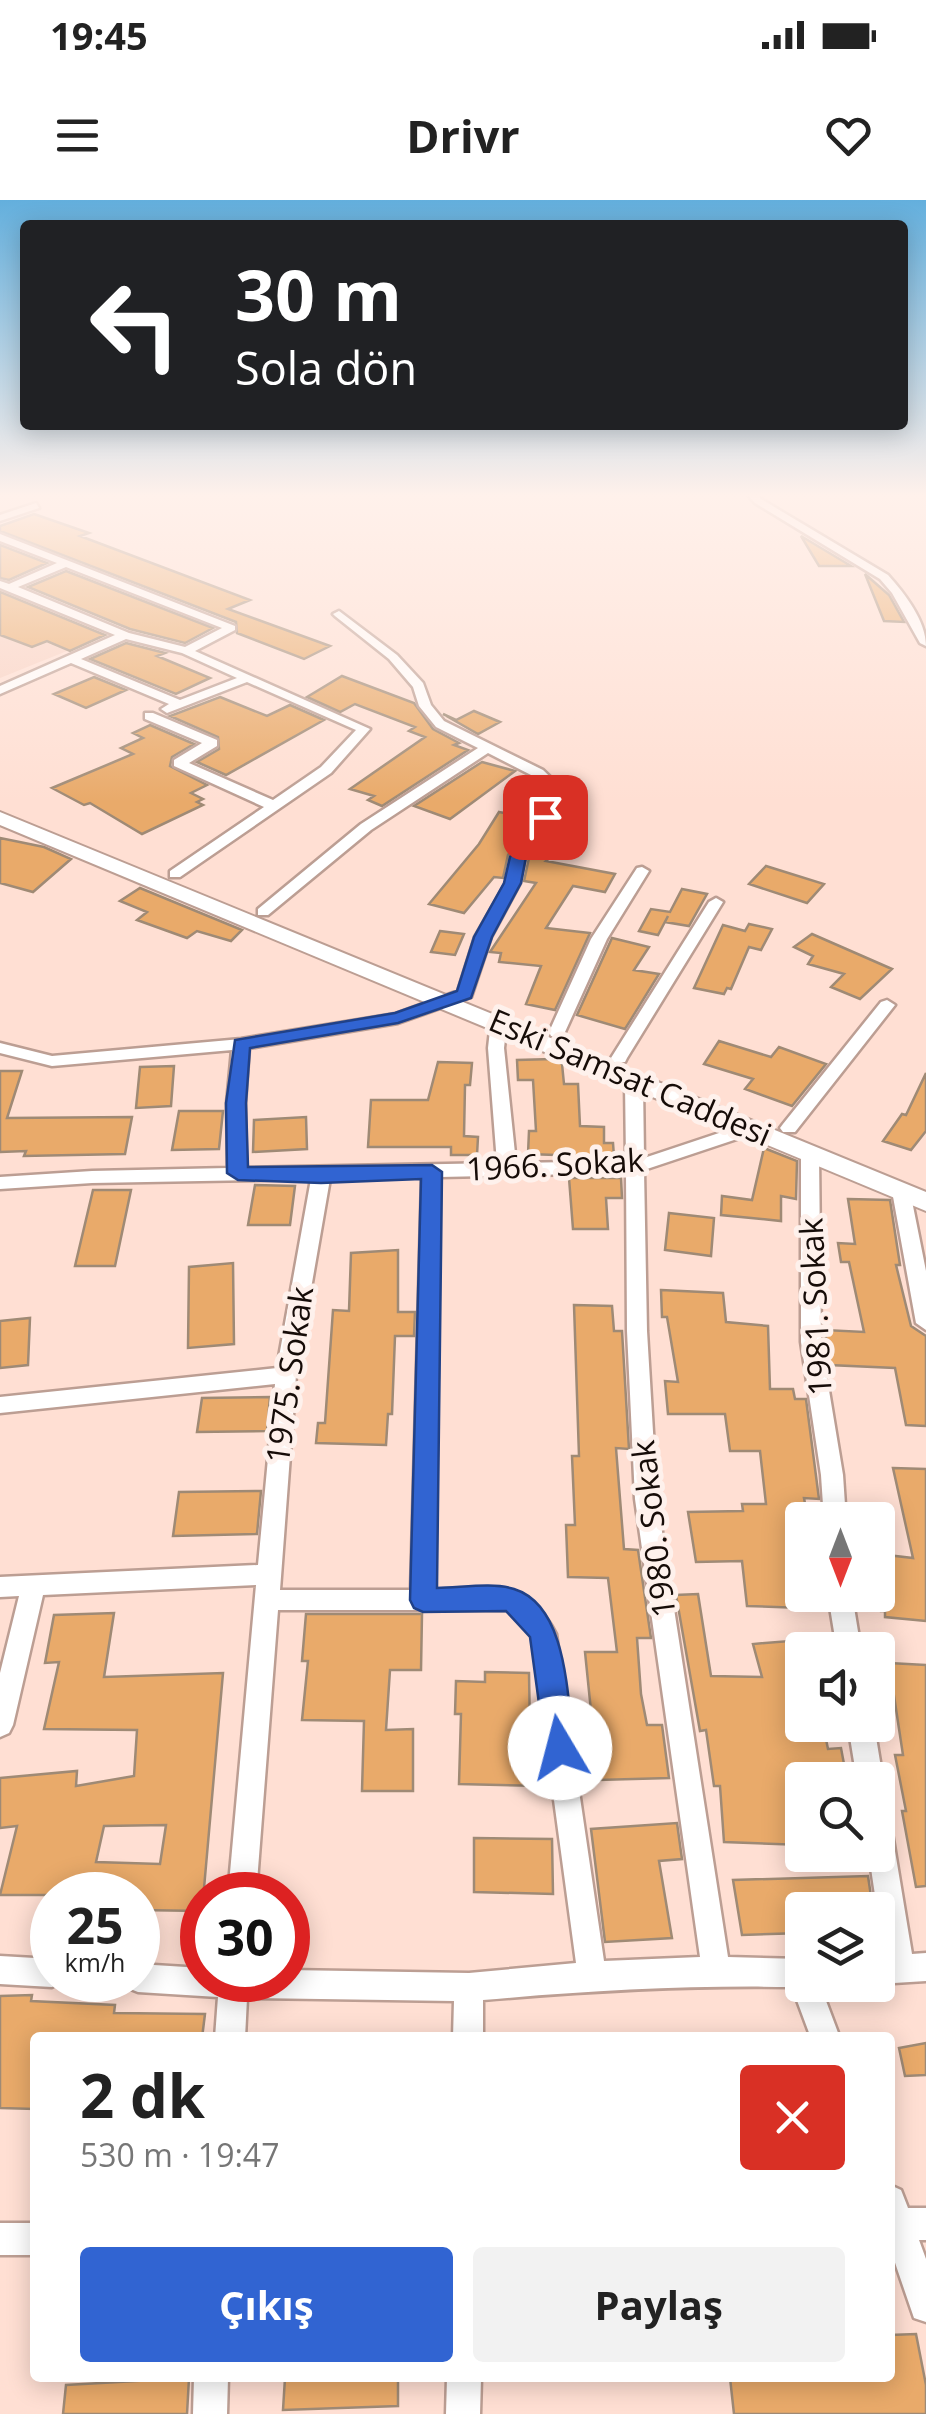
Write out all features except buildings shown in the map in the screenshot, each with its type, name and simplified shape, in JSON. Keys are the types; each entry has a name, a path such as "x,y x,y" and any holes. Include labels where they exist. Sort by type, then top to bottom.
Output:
{"street":[{"path":"30,595 125,635 186,651 364,728 326,770 175,874"},
{"path":"148,595 231,628 186,651"},
{"path":"899,595 926,643"},
{"path":"0,1048 52,1060 241,1044 398,1018 457,998 483,937 513,883 518,857 545,817 568,802 538,774 440,724 425,706 420,686 382,645 339,614"},
{"path":"0,690 125,635"},
{"path":"72,659 179,704"},
{"path":"250,677 149,716 212,743 179,763 274,806"},
{"path":"263,912 366,827 485,749"},
{"name":"Eski Samsat Caddesi","path":"0,803 263,912 457,998 499,1022 634,1083 926,1202"},
{"name":"Eski Samsat Caddesi","path":"0,818 457,998 557,1032 926,1183"},
{"path":"557,1032 598,938 642,871"},
{"path":"619,1058 716,902"},
{"path":"788,1128 887,1005"},
{"path":"499,1022 496,1048 506,1168"},
{"path":"238,1173 236,1103 241,1044"},
{"name":"1980. Sokak","path":"634,1083 637,1331 646,1500 716,1972"},
{"name":"1966. Sokak","path":"0,1183 238,1173 321,1176 506,1168 635,1168 746,1130"},
{"name":"1981. Sokak","path":"810,1154 811,1342 834,1502"},
{"path":"423,1600 432,1172"},
{"name":"1975. Sokak","path":"244,1872 286,1376 321,1176"},
{"path":"901,1191 926,1323"},
{"path":"0,1405 286,1376"},
{"path":"0,1725 33,1586"},
{"path":"0,1587 266,1588 423,1600 510,1600 530,1614 544,1634 592,1976"},
{"path":"885,1872 901,1969"},
{"path":"0,1970 30,1972"},
{"path":"310,1984 469,1987 592,1976 785,1974"},
{"path":"468,2032 469,1987"},
{"path":"230,2032 233,2002"},
{"path":"812,2002 824,2032"},
{"path":"901,2218 926,2306"},
{"path":"0,2238 30,2238"},
{"path":"210,2414 211,2382"},
{"path":"464,2382 464,2414"}],"shaded area":[{"path":"0,595 17,595 109,634 0,678"}],"route":[{"path":"545,817 518,857 513,883 483,937 465,994 398,1018 241,1044 236,1103 238,1173 321,1176 432,1172 423,1600 510,1600 530,1614 544,1634 560,1748"}]}
